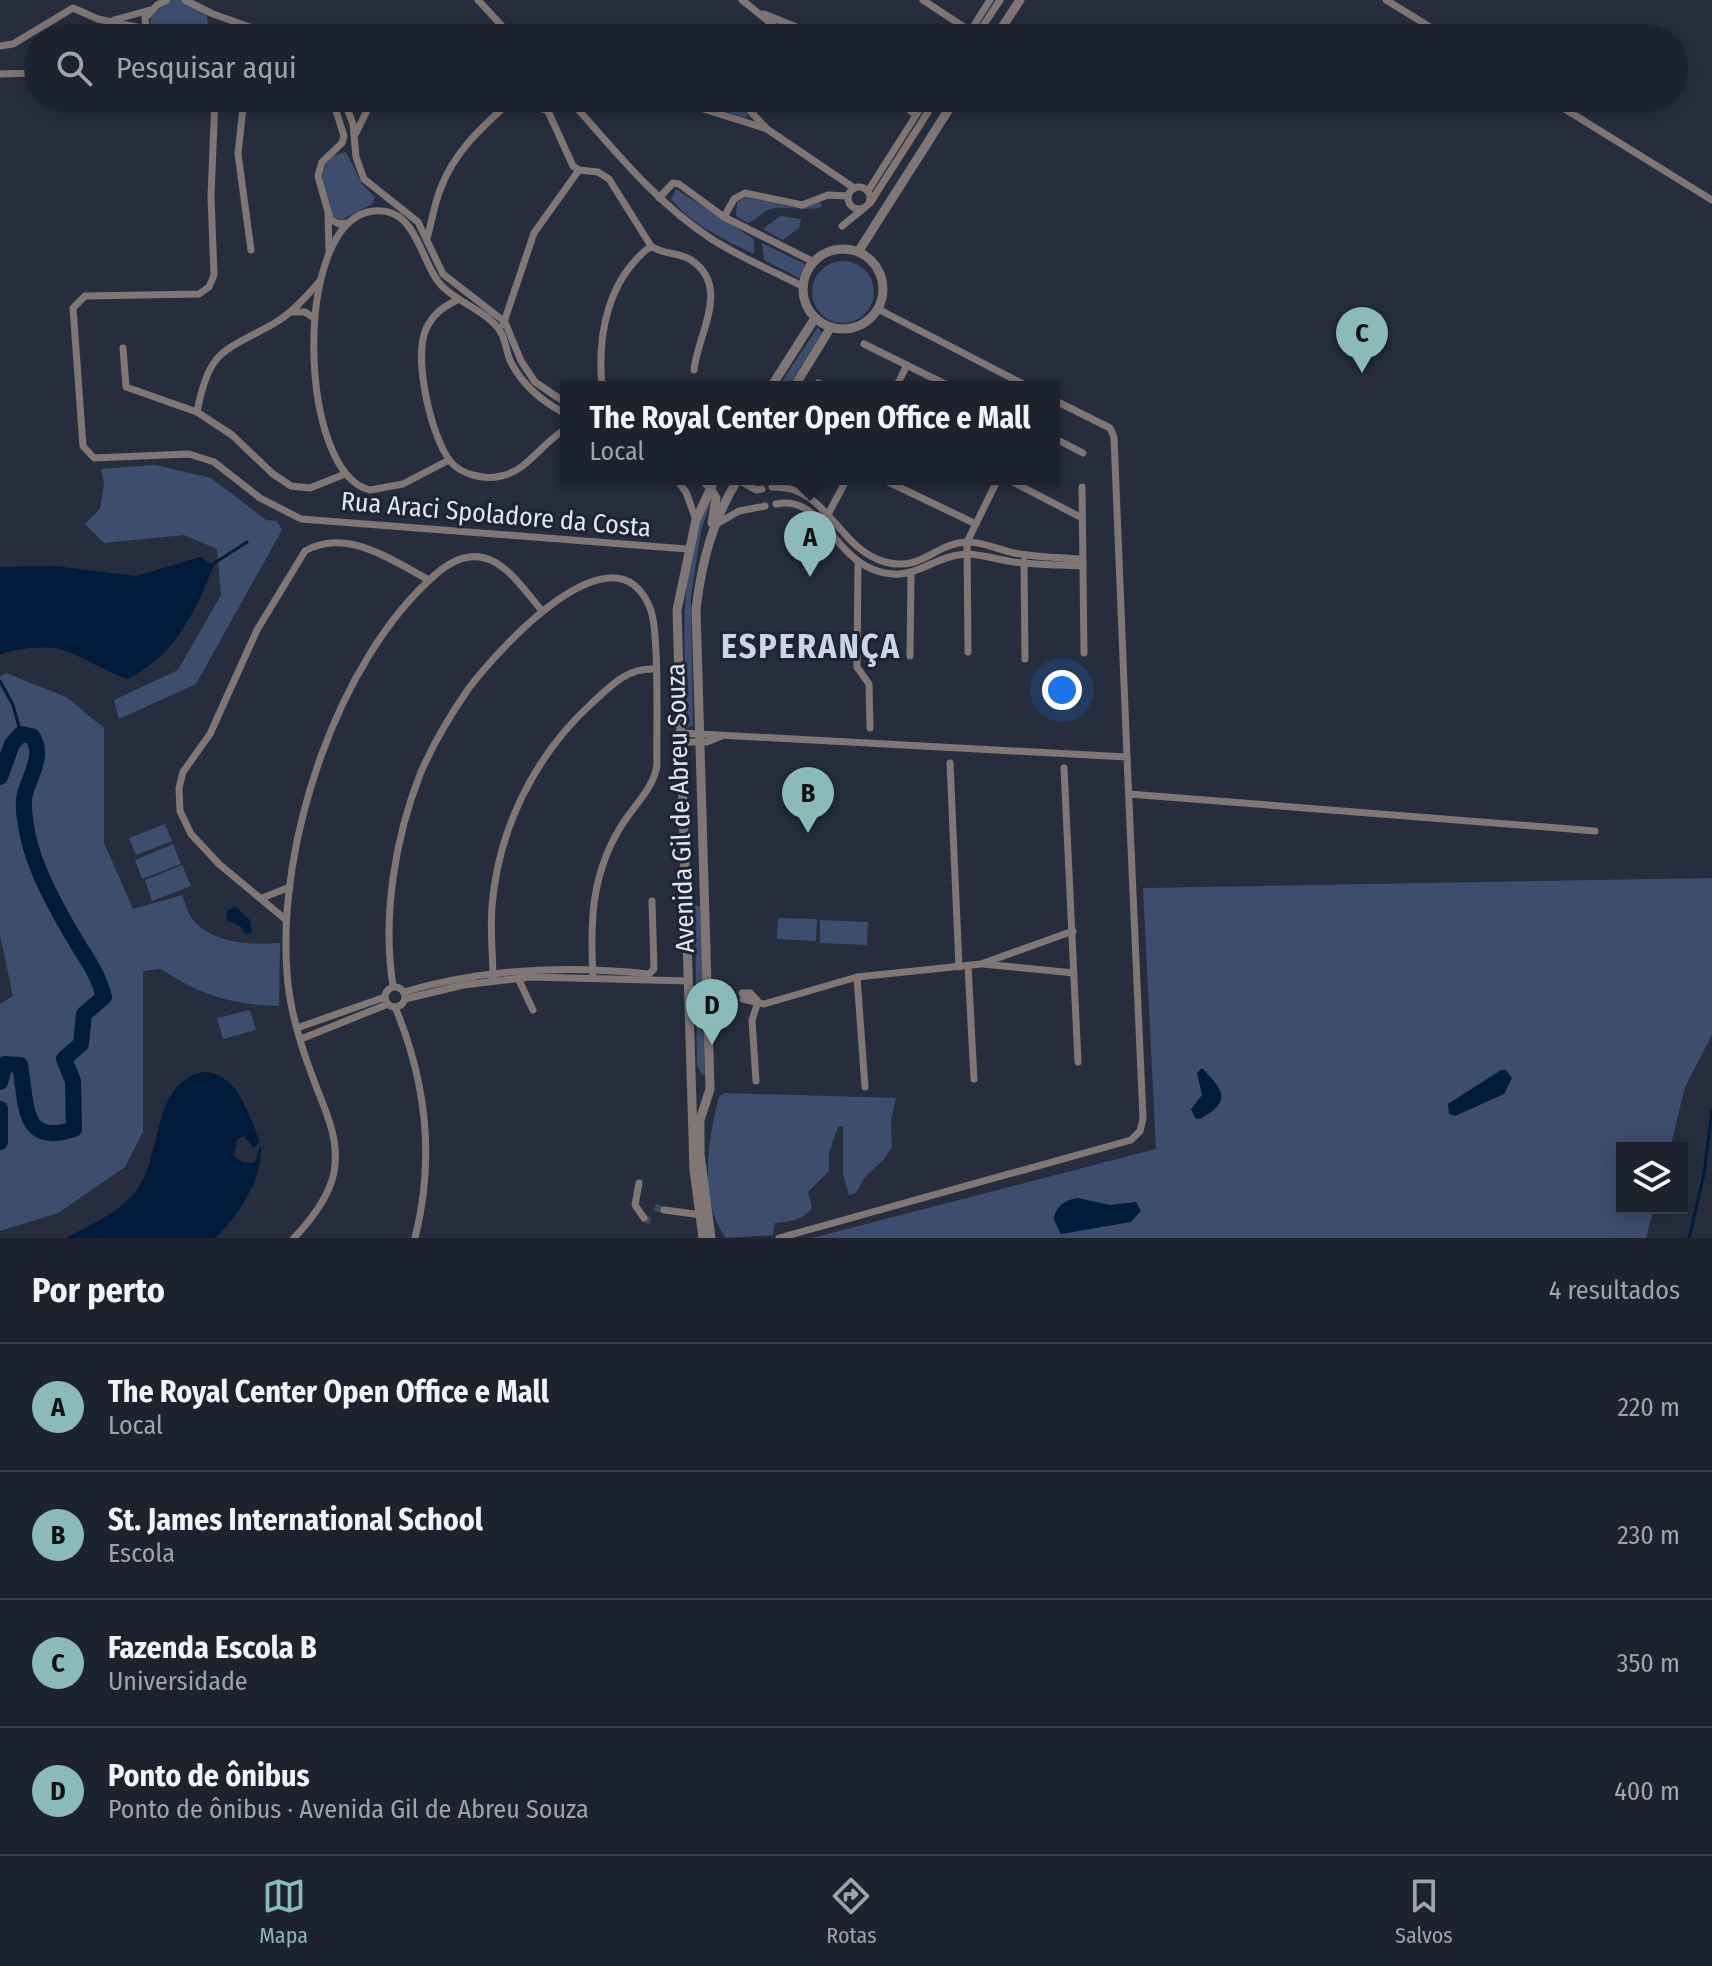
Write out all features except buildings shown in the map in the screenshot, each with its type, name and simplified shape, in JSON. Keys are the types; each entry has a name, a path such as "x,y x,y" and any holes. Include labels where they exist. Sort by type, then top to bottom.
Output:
{"street":[{"path":"67,0 73,8 123,24"},
{"path":"105,20 150,10 167,0"},
{"path":"185,0 238,24"},
{"path":"478,0 500,24"},
{"path":"742,0 776,24"},
{"path":"923,0 954,24"},
{"path":"977,24 990,0"},
{"path":"980,24 1000,0"},
{"path":"1004,24 1020,0"},
{"path":"1386,0 1425,24"},
{"path":"46,24 73,8"},
{"path":"147,24 150,10"},
{"path":"210,24 213,14"},
{"path":"764,14 789,24"},
{"path":"0,46 13,44 24,37"},
{"path":"0,74 24,73"},
{"name":"Rua Araci Spoladore da Costa","path":"214,112 211,196 214,275 209,287 199,294 85,296 73,308 83,446 94,458 189,454 214,462 260,498 301,519 687,549"},
{"path":"242,112 238,154 251,250"},
{"path":"329,256 328,215 318,176 322,162 344,136 336,112"},
{"path":"353,112 350,114 360,172 378,191 418,222 443,274 505,322 521,361 535,382 560,399"},
{"path":"355,135 366,112"},
{"path":"421,245 427,237 438,194 455,159 497,112"},
{"path":"548,112 573,166 579,170 598,172 609,179 651,246 691,260 708,283 711,307 694,370"},
{"path":"581,112 659,198 710,238 804,287"},
{"path":"720,112 752,119 854,188 868,191"},
{"path":"747,112 752,119"},
{"path":"912,112 916,115"},
{"path":"866,206 868,191 918,112"},
{"path":"842,226 866,206 928,112"},
{"path":"858,252 947,112"},
{"path":"1570,112 1712,200"},
{"path":"335,150 356,152"},
{"path":"500,332 534,233 579,170"},
{"path":"659,198 676,183 724,217 814,262"},
{"path":"839,208 849,199 854,188"},
{"path":"376,212 378,191"},
{"path":"724,217 734,199 745,193 802,205 828,195 849,199"},
{"path":"849,199 853,208 866,206"},
{"path":"328,215 335,224 376,212 404,222 421,245 434,278 457,300 500,332 520,376 539,397 560,410"},
{"path":"349,222 335,240 329,256 314,318 316,383 331,443 345,474 364,488 385,490 449,460"},
{"path":"602,381 602,346 613,294 629,265 651,246"},
{"path":"835,250 858,252 869,259 882,279 883,291 878,309 855,328 831,327 815,318 808,309 804,287 814,262 835,250"},
{"path":"287,315 321,280"},
{"path":"457,300 433,318 422,347 427,399 449,460 471,474 499,477 522,466 560,433"},
{"path":"878,309 1017,381"},
{"path":"197,412 206,377 224,350 287,315 300,311 314,318"},
{"path":"775,381 815,318"},
{"path":"798,381 831,327"},
{"path":"864,344 939,381"},
{"path":"123,348 126,387 197,412 232,435 273,474 291,486 310,488 345,474"},
{"path":"899,381 907,365"},
{"path":"779,1238 1131,1140 1140,1131 1143,1119 1114,437 1110,428 1060,403"},
{"path":"1060,441 1083,453"},
{"path":"681,485 696,520"},
{"path":"713,485 716,498 711,517 713,527 739,511 765,506"},
{"name":"Avenida Gil de Abreu Souza","path":"711,1238 702,1214 691,1057 677,610 687,549 713,485"},
{"name":"Avenida Gil de Abreu Souza","path":"703,1238 700,1120 709,1092 710,1077 696,609 703,558 713,527 735,485"},
{"path":"748,485 756,490 762,489"},
{"path":"823,523 844,485"},
{"path":"895,485 976,524"},
{"path":"968,652 967,542 995,485"},
{"path":"1019,485 1082,518"},
{"path":"772,487 797,489 828,513 852,544 885,562 913,564 967,542 1024,559"},
{"path":"1082,487 1084,653"},
{"path":"776,504 800,504 823,523 836,544 858,562 888,574 911,574 966,554 1082,563"},
{"path":"285,919 200,845 185,825 179,798 183,772 210,734 257,630 284,592 301,555 318,545 336,543 369,549 429,580"},
{"path":"294,1238 323,1199 336,1162 330,1122 297,1028 287,972 285,919 303,816 329,733 370,657 429,580 458,559 489,558 509,572 542,611"},
{"path":"1024,559 1025,659"},
{"path":"858,562 857,667 869,684 870,728"},
{"path":"910,656 911,574"},
{"path":"415,1238 425,1187 426,1134 417,1071 389,1003 393,986 390,950 393,893 402,833 422,770 470,688 542,611 594,579 619,579 638,591 648,603 653,619 656,772 614,836 601,866 591,914 593,973"},
{"path":"493,976 491,908 495,882 508,829 521,798 550,750 579,715 626,674 636,669 654,669"},
{"path":"682,737 721,736 1127,757"},
{"path":"950,763 974,1079"},
{"path":"1064,768 1078,1062"},
{"path":"1129,794 1595,831"},
{"path":"262,898 290,887"},
{"path":"301,1039 405,996 493,976 652,973 652,901"},
{"path":"981,964 1073,931"},
{"path":"742,996 766,1003 857,977 981,964 1074,973"},
{"path":"493,976 518,978 593,973 689,981"},
{"path":"857,977 865,1087"},
{"path":"518,978 533,1010"},
{"path":"708,980 730,998 716,1004 709,1025"},
{"path":"393,986 405,996"},
{"path":"756,1081 752,1020 758,1002"},
{"path":"297,1028 389,1003"},
{"path":"691,1057 699,1080 710,1077"},
{"path":"639,1183 635,1205 644,1218"},
{"path":"664,1210 702,1214"}],"shaded area":[{"path":"173,0 184,0 207,15 208,24 150,24 151,14"},
{"path":"727,112 745,112 749,117"},
{"path":"346,152 362,184 375,197 372,204 341,220 332,216 322,179 330,157"},
{"path":"676,189 754,239 754,254 689,217 671,199"},
{"path":"746,197 798,209 770,209 748,223 736,216 737,202"},
{"path":"820,202 822,207 814,208 801,209"},
{"path":"780,216 801,219 799,228 783,240 763,229"},
{"path":"762,243 805,264 799,278 764,260"},
{"path":"843,261 855,263 865,270 872,280 872,304 865,314 855,321 843,323 831,321 821,314 814,304 812,292 814,280 821,270 831,263"},
{"path":"818,327 822,333 792,381 782,381"},
{"path":"155,465 211,478 266,520 277,521 282,530 196,684 119,719 114,700 178,670 221,595 217,549 184,535 104,543 85,524 100,509 104,483 101,469"},
{"path":"712,498 701,531 691,596 693,726 686,728 684,642 688,573 692,542 700,516"},
{"path":"200,557 214,566 182,631 159,657 128,679 57,648 23,649 0,655 0,567 55,566 136,576"},
{"path":"6,673 66,697 104,728 104,843 133,909 182,895 193,920 211,934 245,943 280,943 279,1006 231,1001 203,992 161,969 143,971 143,1132 125,1167 58,1213 0,1231 0,1004 13,996 0,935 0,677"},
{"path":"165,824 172,841 136,855 129,838"},
{"path":"173,844 181,864 142,879 135,860"},
{"path":"182,865 191,886 152,901 145,880"},
{"path":"1712,878 1712,1035 1685,1087 1671,1142 1616,1142 1616,1214 1652,1214 1646,1238 812,1238 1156,1149 1143,888"},
{"path":"695,905 701,906 705,1074 702,1075 697,1065"},
{"path":"235,906 250,920 252,933 245,934 241,927 227,920 226,912"},
{"path":"778,918 817,919 816,941 777,939"},
{"path":"820,920 868,922 867,945 820,943"},
{"path":"250,1010 256,1030 223,1039 217,1018"},
{"path":"1202,1068 1219,1089 1221,1101 1200,1119 1195,1118 1191,1109 1202,1095 1197,1073"},
{"path":"1501,1070 1506,1070 1512,1078 1504,1094 1455,1116 1449,1114 1448,1104"},
{"path":"202,1072 213,1073 232,1085 245,1105 260,1142 253,1148 244,1136 237,1140 234,1156 243,1162 254,1163 261,1145 254,1184 225,1228 216,1238 66,1238 105,1217 132,1196 146,1173 166,1105 186,1079"},
{"path":"724,1093 896,1098 891,1120 892,1147 865,1177 856,1193 849,1195 843,1175 843,1126 838,1127 829,1153 829,1171 808,1192 812,1208 804,1216 775,1223 773,1235 726,1238 712,1207 708,1169 715,1113 719,1097"},
{"path":"1078,1198 1110,1205 1136,1202 1141,1211 1131,1222 1061,1234 1054,1220 1056,1211 1065,1202"}],"waterway":[{"path":"210,566 247,542"},
{"path":"0,681 13,705 21,734"},
{"path":"0,777 12,744 21,734 32,736 37,758 24,804 30,846 48,891 94,971 104,997 84,1014 81,1044 64,1059 73,1081 74,1129 57,1133 44,1132 35,1127 26,1107 20,1065 5,1064 0,1082"},
{"path":"0,1109 0,1142"},
{"path":"1689,1238 1704,1174 1712,1111"}],"tunnel":[{"path":"655,1207 664,1210"},
{"path":"644,1218 653,1223"}],"place":[{"name":"Fazenda Escola B","path":"1362,373"},
{"name":"The Royal Center Open Office e Mall","path":"810,577"},
{"name":"St. James International School","path":"808,833"},
{"name":"Ponto de ônibus","path":"712,1045"}],"district":[{"name":"ESPERANÇA","path":"811,646"}]}
